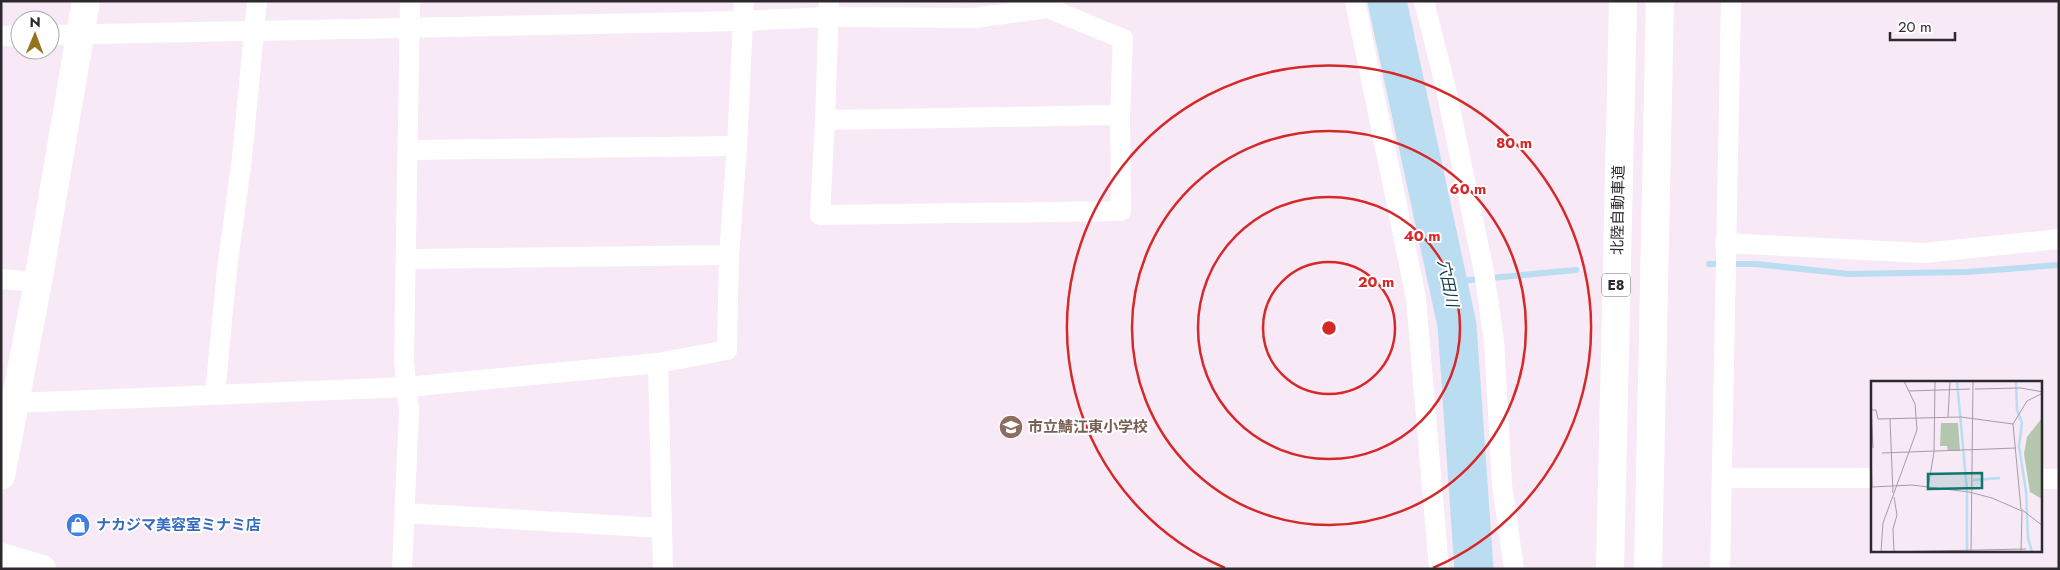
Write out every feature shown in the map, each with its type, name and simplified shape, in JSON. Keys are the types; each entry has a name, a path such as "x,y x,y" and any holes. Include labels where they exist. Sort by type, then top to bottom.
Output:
{"main road":[{"path":"1,476 38,282 86,1"},
{"name":"北陸自動車道","path":"1610,569 1623,1"},
{"path":"1648,569 1660,1"},
{"path":"1,557 42,569"}],"street":[{"path":"215,394 227,269 242,158 257,1"},
{"path":"402,569 409,411 404,361 410,1"},
{"path":"15,403 406,387 658,363 727,350 728,255 737,146 744,1"},
{"path":"1354,1 1416,298 1439,569"},
{"path":"1424,1 1446,89 1484,272 1494,341 1502,485 1514,569"},
{"path":"1720,569 1731,1"},
{"path":"60,35 743,22 828,9 950,9 974,18 1051,5 1123,39 1120,115 1121,211 820,215 828,9"},
{"path":"825,120 1120,115"},
{"path":"408,150 737,146"},
{"path":"1725,243 1924,253 2059,240"},
{"path":"406,259 728,255"},
{"path":"1,279 38,282"},
{"path":"658,363 662,569"},
{"path":"1722,478 1871,478"},
{"path":"2042,479 2059,479"},
{"path":"405,513 662,528"}],"waterway":[{"name":"穴田川","path":"1387,1 1457,325 1474,569"},
{"path":"1709,264 1756,264 1848,274 1967,272 2059,265"},
{"path":"1448,282 1576,270"}],"place":[{"name":"市立鯖江東小学校","path":"1011,427"},
{"name":"ナカジマ美容室ミナミ店","path":"78,525"}]}
